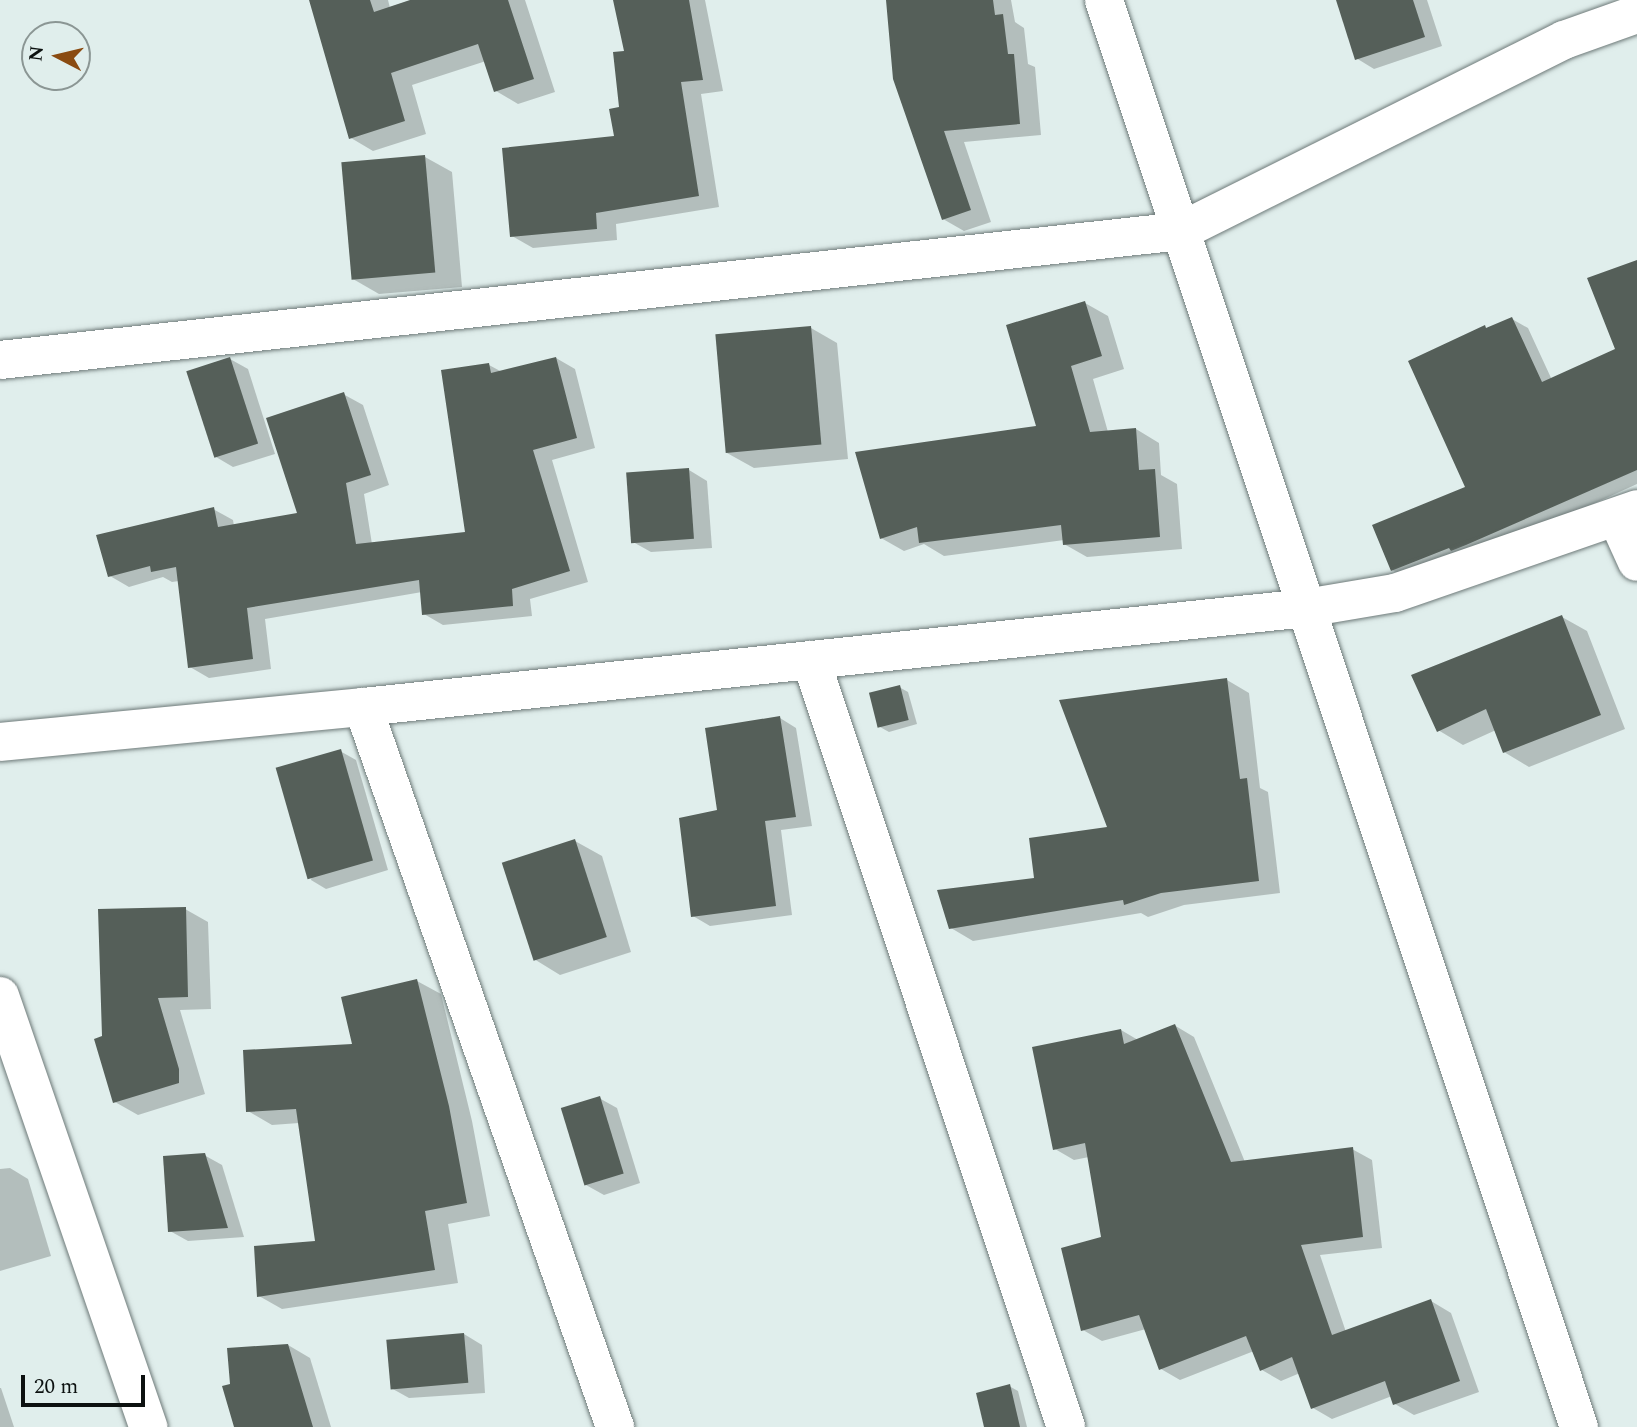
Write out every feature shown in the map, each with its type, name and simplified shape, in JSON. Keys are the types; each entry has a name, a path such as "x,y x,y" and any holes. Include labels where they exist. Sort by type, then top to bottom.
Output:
{"street":[{"path":"1104,0 1579,1427"},
{"path":"0,360 1181,231 1564,40 1637,14"},
{"path":"0,742 363,707 1306,608 1395,593 1627,514 1637,562"},
{"path":"811,660 1066,1427"},
{"path":"363,707 615,1427"},
{"path":"0,996 148,1427"}],"building":[{"path":"309,0 370,0 374,12 410,0 508,0 534,79 494,92 478,44 391,73 405,121 349,139"},
{"path":"613,0 689,0 703,80 681,82 699,196 596,213 597,229 510,237 502,148 614,136 609,109 619,107 613,52 624,51"},
{"path":"886,0 993,0 995,15 1003,14 1008,54 1014,54 1020,124 944,131 971,210 942,220 893,79"},
{"path":"1336,0 1413,0 1425,37 1355,60"},
{"path":"425,155 435,273 352,280 341,162"},
{"path":"1637,260 1637,470 1466,545 1451,551 1449,548 1391,571 1372,525 1465,487 1408,361 1485,325 1486,328 1512,317 1542,382 1615,349 1587,278"},
{"path":"1085,301 1102,356 1071,366 1090,432 1136,428 1139,470 1155,469 1160,537 1063,545 1061,525 919,543 917,527 880,539 855,452 1036,426 1006,325"},
{"path":"811,326 821,445 726,453 715,334"},
{"path":"230,357 258,444 214,458 186,371"},
{"path":"556,357 577,438 533,450 570,571 512,589 513,606 422,615 419,580 247,608 253,659 188,668 176,567 151,572 150,566 108,577 96,535 214,507 218,527 297,513 266,418 344,392 371,475 346,483 356,544 465,532 441,370 489,363 491,373"},
{"path":"689,468 694,539 631,543 626,472"},
{"path":"1562,615 1601,715 1503,753 1486,709 1437,732 1411,675"},
{"path":"1227,678 1240,779 1247,778 1259,881 1161,893 1124,905 1123,900 949,929 937,890 1034,878 1029,838 1107,827 1059,700"},
{"path":"900,685 909,720 878,728 869,693"},
{"path":"780,716 796,817 765,821 776,906 691,917 679,818 717,810 705,728"},
{"path":"341,749 373,861 308,879 276,768"},
{"path":"575,839 607,937 534,961 502,863"},
{"path":"186,907 188,997 158,998 179,1069 179,1083 113,1103 94,1039 102,1036 98,909"},
{"path":"417,979 449,1106 467,1203 425,1211 435,1270 257,1297 254,1246 315,1241 296,1109 246,1112 243,1050 352,1044 341,997"},
{"path":"1175,1024 1231,1162 1353,1147 1363,1237 1301,1245 1332,1335 1431,1299 1460,1381 1393,1405 1385,1381 1311,1409 1292,1357 1260,1371 1246,1336 1159,1370 1139,1315 1081,1331 1061,1248 1101,1237 1085,1143 1053,1150 1032,1047 1121,1029 1124,1044"},
{"path":"600,1096 624,1173 584,1185 561,1108"},
{"path":"205,1153 228,1228 168,1232 163,1156"},
{"path":"464,1333 468,1383 391,1390 386,1340"},
{"path":"288,1344 313,1427 234,1427 222,1386 230,1384 227,1348"},
{"path":"1010,1384 1020,1427 984,1427 976,1393"}]}
